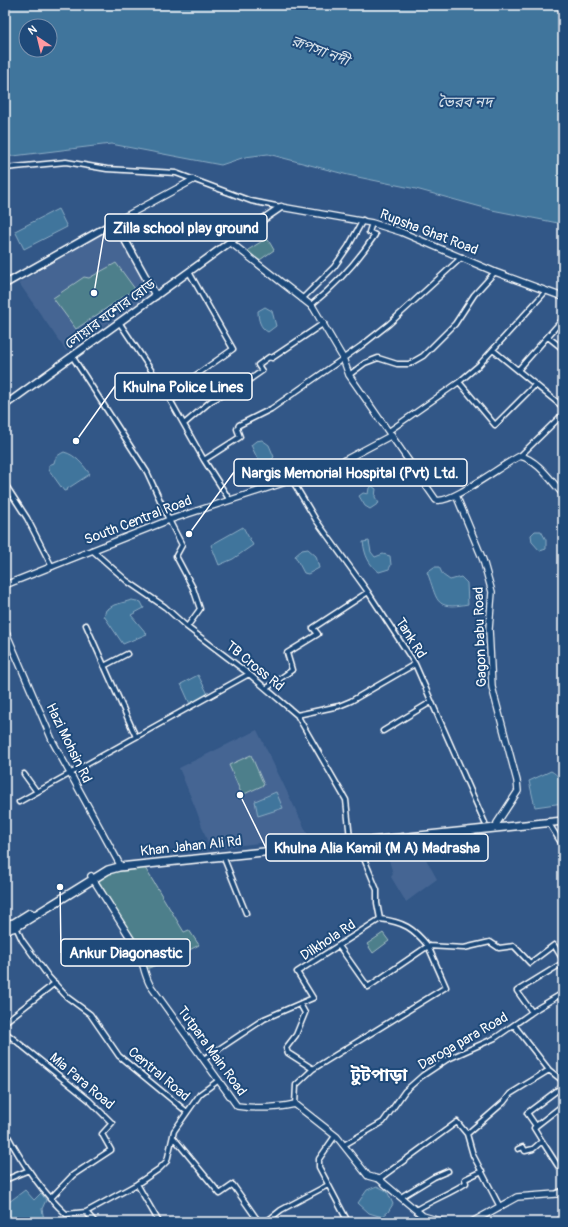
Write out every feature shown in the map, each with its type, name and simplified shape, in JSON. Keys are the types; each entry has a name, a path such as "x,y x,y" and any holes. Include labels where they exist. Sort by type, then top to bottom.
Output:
{"highway":[{"name":"Khan Jahan Ali Rd","path":"5,930 92,878 108,870 119,867 223,856 485,823 563,816"},
{"name":"Khan Jahan Ali Rd","path":"92,878 108,866 119,863 563,821"},
{"name":"Khan Jahan Ali Rd","path":"5,925 15,925"}],"main road":[{"name":"লোয়ার যশোর রোড","path":"5,405 230,242 281,207"},
{"path":"5,284 115,222 156,296"}],"street":[{"path":"5,168 66,162 107,169 176,173 251,201 281,207"},
{"path":"115,222 193,180"},
{"name":"Rupsha Ghat Road","path":"281,207 363,220 401,232 495,272 563,296"},
{"path":"302,299 334,267 348,247 363,220"},
{"path":"311,305 334,287 362,254 375,235 369,232 372,223"},
{"path":"230,242 311,305 324,323 349,375 436,500 443,501 456,496 520,456 563,414"},
{"path":"204,460 240,438 237,429 239,425 271,409 389,324 462,257"},
{"path":"171,400 193,387 189,380 233,349 189,272"},
{"path":"349,375 365,363 378,358 397,364 409,364 423,356 455,324 474,295 495,272"},
{"path":"390,433 459,382 493,350 546,290"},
{"path":"518,370 563,319"},
{"path":"119,322 171,400 204,460 229,500"},
{"path":"184,424 202,411 211,401 242,386 262,371 258,365 268,356 272,358 324,323"},
{"path":"548,336 563,349"},
{"path":"493,350 563,408"},
{"path":"72,356 147,472 182,545 176,556 193,588 200,609 187,627"},
{"path":"459,382 495,425 535,385"},
{"name":"South Central Road","path":"5,585 169,520 292,480 345,460 390,433"},
{"path":"520,456 527,458 540,468 563,494"},
{"name":"Tank Rd","path":"292,480 316,520 368,592 415,664 485,823"},
{"path":"5,484 27,518 52,567"},
{"name":"Gagon babu Road","path":"456,496 484,560 492,592 489,628 492,687 517,781 518,791 497,823"},
{"name":"TB Cross Rd","path":"92,550 127,581 165,607 187,627 267,688 296,715 346,800 352,840"},
{"path":"267,688 292,670 287,653 318,634 314,628 368,592"},
{"path":"86,625 136,737"},
{"name":"Hazi Mohsin Rd","path":"5,630 53,742 69,774 119,863"},
{"path":"104,666 127,654"},
{"path":"296,715 339,706 351,701 415,664"},
{"path":"19,802 249,674"},
{"path":"382,731 431,702"},
{"path":"24,774 38,792"},
{"path":"548,822 563,846"},
{"path":"352,840 360,849 377,890 377,903 380,919 390,920 414,929 428,946 446,988 313,1069 296,1085 295,1105 335,1136 344,1145 365,1174 379,1179 429,1220 443,1222"},
{"path":"223,856 246,913"},
{"name":"Tutpara Main Road","path":"92,878 138,950 145,976 150,985 237,1106 250,1108 295,1105"},
{"name":"Dilkhola Rd","path":"204,1059 264,1019 313,998 298,972 380,919"},
{"name":"Central Road","path":"15,925 22,940 55,983 67,997 90,1014 119,1056 187,1112"},
{"path":"339,946 368,987 428,946 464,948 490,942 499,948 514,946 530,963 554,945 563,960 561,964 517,991 532,1012"},
{"path":"5,1022 55,983"},
{"name":"Daroga para Road","path":"344,1145 384,1122 405,1091 422,1076 446,1060 495,1038 532,1012 563,993"},
{"path":"300,1004 305,1013 296,1035 286,1048 288,1053 313,1069"},
{"path":"514,1025 549,1070 563,1081"},
{"name":"Mia Para Road","path":"5,1032 89,1100 112,1123 102,1134 111,1150 73,1175 50,1199"},
{"path":"467,1134 504,1102 510,1094 549,1070"},
{"path":"5,1131 50,1199 66,1214 86,1212 137,1184 159,1169 167,1161 174,1131 200,1094 218,1080"},
{"path":"563,1086 527,1113 536,1126 534,1128 558,1166 563,1162"},
{"path":"536,1126 563,1106"},
{"path":"379,1179 457,1122 467,1134 473,1154 500,1207"},
{"path":"335,1136 320,1159 319,1167 348,1222"},
{"path":"173,1137 220,1194 233,1185 260,1222"},
{"path":"518,1149 522,1147 525,1151 532,1149 542,1141"},
{"path":"5,1180 30,1170"},
{"path":"401,1197 434,1177 448,1171"},
{"path":"416,1210 434,1199 458,1188 466,1182 465,1179 482,1171"},
{"path":"137,1184 159,1222"},
{"path":"266,1222 281,1210 328,1185"},
{"path":"472,1222 517,1197 556,1194 563,1191"},
{"path":"86,1212 95,1222"}],"shaded area":[{"path":"112,227 152,294 66,351 19,283"},
{"path":"257,730 309,837 210,849 179,768"},
{"path":"417,843 437,879 406,902 391,877 393,874 385,846"}],"green space":[{"path":"267,238 274,250 257,262 248,250"},
{"path":"116,263 135,289 76,329 53,298 84,277 89,278"},
{"path":"251,755 264,785 242,795 229,765"},
{"path":"142,863 184,932 189,930 199,945 172,959 146,969 144,956 97,878"},
{"path":"383,933 389,941 373,953 367,944"}],"water":[{"name":"ভৈরব নদ","path":"5,5 546,5 563,11 563,224 492,210 416,189 348,175 268,154 245,157 221,165 111,144 5,157"},
{"path":"58,209 67,227 24,249 15,231"},
{"path":"265,307 272,311 276,326 268,332 261,326 258,317 258,311"},
{"path":"262,440 269,445 274,457 268,463 263,464 257,458 251,445 256,441"},
{"path":"64,452 76,458 90,474 67,489 68,490 64,491 49,470 49,465 54,463 57,456"},
{"path":"372,486 376,489 375,497 379,503 370,509 365,506 359,496 363,493 368,494 369,488"},
{"path":"243,527 253,545 233,559 219,565 211,545"},
{"path":"535,531 541,531 546,540 546,549 540,551 532,542 531,535"},
{"path":"369,541 371,552 375,557 383,554 390,556 391,565 389,569 379,572 370,562 366,555 363,542"},
{"path":"308,549 316,556 319,568 308,574 304,573 295,556 302,550"},
{"path":"434,567 439,567 443,575 450,580 461,577 467,583 468,604 448,606 438,601 427,572"},
{"path":"132,600 141,602 144,608 131,615 147,634 123,644 104,616 106,610 114,605"},
{"path":"198,675 209,696 190,704 181,684"},
{"path":"551,771 561,781 563,789 563,803 535,807 529,781"},
{"path":"276,792 283,808 258,816 255,801"},
{"path":"377,1186 387,1191 393,1204 388,1212 382,1217 369,1213 358,1203 367,1190"},
{"path":"25,1190 34,1200 41,1193 46,1200 42,1209 44,1220 42,1222 5,1222 5,1205"}],"place":[{"name":"Zilla school play ground","path":"94,293"},
{"name":"Khulna Police Lines","path":"76,441"},
{"name":"Nargis Memorial Hospital (Pvt) Ltd.","path":"189,534"},
{"name":"Khulna Alia Kamil (M A) Madrasha","path":"240,795"},
{"name":"Ankur Diagonastic","path":"60,887"}],"district":[{"name":"টুটপাড়া","path":"379,1075"}],"water label":[{"name":"রূপসা নদী","path":"320,51"}]}
